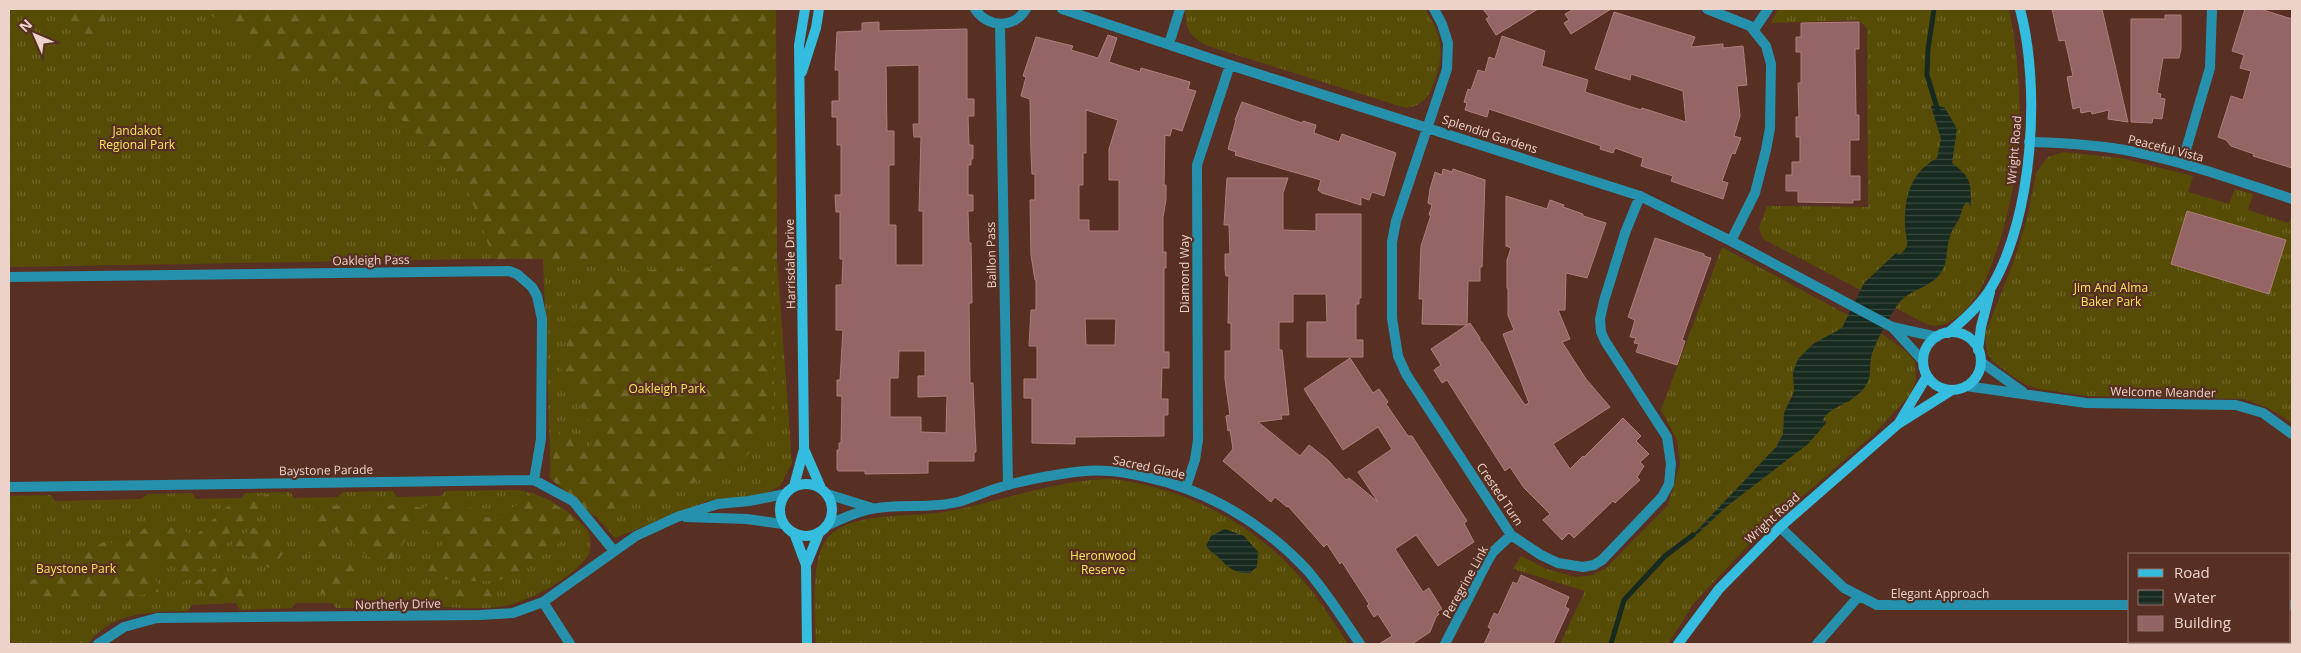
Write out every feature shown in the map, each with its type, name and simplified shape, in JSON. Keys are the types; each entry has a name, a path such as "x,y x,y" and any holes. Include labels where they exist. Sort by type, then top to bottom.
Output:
{"street":[{"name":"Harrisdale Drive","path":"794,486 804,449 800,32 805,9"},
{"name":"Harrisdale Drive","path":"800,80 816,28 819,9"},
{"path":"975,9 984,19 1000,24 1018,18 1026,9"},
{"name":"Splendid Gardens","path":"1062,9 1230,65 1640,196 1731,241 1892,327 1937,336"},
{"path":"1169,44 1180,9"},
{"name":"Crested Turn","path":"1434,9 1445,32 1448,57 1440,93 1393,233 1392,318 1398,356 1406,374 1511,535 1541,555 1558,563 1574,567 1594,565 1650,510 1669,484 1671,464 1667,438 1605,341 1600,319 1604,301 1640,196"},
{"path":"1707,9 1745,22 1754,30 1766,46 1770,64 1770,128 1755,193 1731,241"},
{"path":"1754,30 1768,9"},
{"name":"Wright Road","path":"1978,350 1981,327 1991,289 2011,242 2022,200 2029,142 2030,67 2020,9"},
{"path":"2182,163 2210,68 2212,9"},
{"name":"Baillon Pass","path":"1000,24 1008,485"},
{"name":"Diamond Way","path":"1186,487 1195,460 1198,440 1196,165 1230,65"},
{"name":"Peaceful Vista","path":"2029,142 2112,148 2182,163 2292,199"},
{"name":"Oakleigh Pass","path":"9,277 500,271 517,274 532,287 537,296 542,319 541,439 534,480"},
{"name":"Wright Road","path":"1948,333 1966,318 1991,289"},
{"name":"Splendid Gardens","path":"1892,327 1923,361"},
{"path":"1948,333 1959,334 1967,337 1978,350 1979,372 1966,386 1952,390 1942,388 1934,384 1927,376 1923,361 1930,343 1937,336 1948,333"},
{"name":"Welcome Meander","path":"1980,362 2026,394"},
{"name":"Wright Road","path":"1898,424 1920,391 1927,376"},
{"name":"Welcome Meander","path":"1966,386 2086,403 2236,405 2263,413 2292,434"},
{"name":"Wright Road","path":"1678,644 1719,589 1780,527 1898,424 1952,390"},
{"name":"Harrisdale Drive","path":"804,449 824,491"},
{"name":"Sacred Glade","path":"822,530 857,512 873,508 956,502 1008,485 1076,472 1109,471 1186,487 1237,513 1266,532 1288,551 1328,596 1360,644"},
{"name":"Baystone Parade","path":"9,487 534,480 573,501 614,551"},
{"path":"806,565 822,530 831,517 832,509 824,491 808,483 794,486 785,494 779,506 783,524 794,533 811,536 822,530"},
{"name":"Sacred Glade","path":"824,491 873,508"},
{"name":"Northerly Drive","path":"98,644 124,627 157,618 480,615 513,613 543,602 636,536 677,517 718,504 749,501 785,494"},
{"name":"Northerly Drive","path":"677,517 747,519 783,524"},
{"name":"Elegant Approach","path":"1780,527 1831,578 1858,597 1877,605 2128,605"},
{"path":"794,533 806,565 807,644"},
{"name":"Peregrine Link","path":"1445,644 1493,552 1511,535"},
{"path":"1817,644 1858,597"},
{"path":"543,602 570,644"}],"green space":[{"name":"Jandakot Regional Park","path":"9,9 776,9 777,259 792,463 780,486 762,495 708,501 615,538 577,495 551,479 543,258 9,267"},
{"path":"47,9 103,9 107,26 94,40"},
{"path":"203,9 775,9 777,259 494,259 468,191 414,131 364,86 284,70"},
{"path":"1186,9 1425,9 1439,37 1440,55 1437,74 1426,98 1416,106 1406,108 1208,46 1197,40 1187,27"},
{"path":"1778,9 2009,9 2018,69 2019,100 2017,160 2013,190 2006,220 1986,280 1968,307 1949,322 1938,326 1926,324 1763,239 1759,227 1767,206 1868,207 1867,28 1858,20 1771,23"},
{"name":"Jim And Alma Baker Park","path":"2063,152 2121,158 2193,176 2188,192 2229,204 2235,189 2253,194 2248,210 2289,223 2292,214 2292,423 2269,409 2243,399 2087,396 2039,389 2025,384 1993,361 1987,353 1985,334 2014,261 2027,218 2036,173 2048,157"},
{"path":"1722,247 1881,333 1907,352 1915,362 1916,380 1910,395 1874,434 1757,536 1694,603 1668,644 1560,644 1585,591 1513,569 1521,556 1547,569 1575,577 1592,575 1606,568 1668,505 1680,464 1677,440 1661,410"},
{"name":"Oakleigh Park","path":"774,265 774,426 741,462 658,498 635,502 593,516 549,477 560,427 589,451 594,431 560,368 579,301 594,272"},
{"name":"Heronwood Reserve","path":"1111,479 1140,484 1197,502 1249,531 1273,550 1294,571 1314,594 1348,644 816,644 815,590 818,562 826,540 839,529 850,523 866,519 943,512 975,506 1052,486"},
{"name":"Baystone Park","path":"516,490 546,499 573,516 588,531 590,551 580,565 560,581 514,604 478,608 434,607 429,602 385,603 383,608 336,608 332,603 296,603 292,608 240,610 236,603 192,605 188,611 147,613 121,619 98,633 88,644 9,644 9,496 51,495 55,501 141,499 148,494 192,493 196,499 241,498 245,493 290,492 294,498 338,497 343,492 393,491 397,497 441,496 445,491"},
{"path":"532,493 563,509 580,522 556,545 515,575 487,581 422,577 444,541 416,524 387,568 363,553 345,536 308,515 312,508 346,505 371,511 398,503 423,508 451,495 484,517 499,518"},
{"path":"269,494 268,502 238,525 211,554 214,556 183,583 176,562 149,566 161,591 105,602 60,602 45,605 29,591 27,583 104,542 124,544 149,525 176,528 196,535 235,500"},
{"path":"265,526 288,549 269,568 230,546 252,528"},
{"path":"320,528 340,542 319,560 306,551"},
{"path":"345,550 367,568 343,599 311,591"},
{"path":"215,568 250,592 243,603 229,597 218,602 193,584"},
{"path":"432,586 495,588 498,599 427,600"}],"water":[{"path":"1937,105 1945,108 1957,129 1952,163 1963,172 1969,181 1971,198 1971,206 1967,202 1965,204 1951,234 1943,269 1934,280 1909,294 1898,304 1886,323 1872,353 1869,378 1861,392 1826,415 1823,420 1827,422 1808,444 1726,507 1691,540 1689,539 1776,447 1783,434 1784,413 1794,392 1793,372 1798,359 1813,344 1842,328 1864,283 1897,252 1899,255 1907,246 1905,216 1910,187 1920,171 1937,158 1941,139 1931,106"},
{"path":"1225,529 1244,536 1258,552 1257,567 1250,573 1237,572 1231,569 1206,546 1211,536"}],"building":[{"path":"1483,9 1538,9 1496,35 1486,19 1489,17"},
{"path":"1574,9 1611,9 1571,34 1564,23 1569,20 1565,14"},
{"path":"2052,9 2102,9 2128,122 2108,119 2109,110 2092,114 2091,111 2081,113 2080,107 2073,109 2067,77 2073,76 2065,40 2059,41"},
{"path":"2245,9 2260,9 2292,19 2292,168 2253,156 2254,154 2231,146 2226,140 2218,137 2231,96 2243,100 2251,71 2240,68 2244,55 2232,51"},
{"path":"1614,12 1695,37 1691,47 1723,44 1723,48 1743,46 1747,85 1737,86 1740,116 1734,136 1741,138 1735,154 1732,153 1722,181 1728,183 1723,199 1671,181 1673,176 1641,166 1643,158 1615,148 1613,153 1600,149 1601,146 1489,109 1487,117 1465,110 1467,103 1464,102 1468,89 1471,90 1478,70 1485,72 1489,57 1495,59 1502,36 1545,51 1542,66 1588,80 1585,92 1686,122 1683,91 1631,74 1630,80 1595,69"},
{"path":"2165,15 2181,15 2181,49 2179,58 2163,58 2157,93 2161,94 2160,98 2165,99 2162,119 2153,118 2152,123 2131,122 2131,19 2165,19"},
{"path":"879,22 879,31 967,29 967,99 974,99 974,116 968,116 969,145 973,145 973,159 971,159 971,165 968,165 968,195 973,195 973,211 968,211 969,243 971,243 972,303 969,303 970,383 973,383 976,452 974,452 974,461 928,461 928,473 865,474 865,471 838,471 837,469 837,450 839,450 839,443 841,443 842,396 837,396 837,380 840,380 843,330 836,330 836,285 842,285 843,259 840,259 840,212 836,212 835,195 841,195 841,145 837,145 837,117 832,117 832,101 839,101 839,70 835,70 837,32 862,31 862,23","holes":["919,65 919,124 913,124 914,137 921,137 919,211 923,211 923,265 896,265 896,225 889,225 889,165 894,165 894,131 887,131 886,66","899,351 925,351 925,376 918,376 918,397 947,396 946,433 921,432 921,417 890,417 890,378 898,378"]},
{"path":"1859,22 1859,49 1855,49 1856,115 1859,115 1859,140 1850,140 1850,176 1860,176 1860,200 1853,200 1853,203 1798,202 1798,191 1786,191 1786,175 1792,175 1792,162 1800,162 1800,137 1796,137 1796,117 1799,117 1798,83 1801,83 1801,52 1796,52 1796,37 1801,37 1801,23"},
{"path":"1108,35 1117,38 1109,62 1140,72 1141,68 1190,82 1188,89 1196,91 1182,131 1172,128 1170,136 1165,135 1164,185 1166,185 1166,200 1163,217 1163,252 1166,252 1166,268 1164,268 1164,352 1169,352 1169,368 1162,368 1161,399 1168,399 1168,415 1164,415 1164,436 1075,437 1075,444 1032,443 1032,398 1024,398 1024,379 1037,379 1037,346 1029,346 1031,310 1036,310 1036,280 1031,255 1030,200 1035,200 1035,174 1032,174 1030,99 1021,96 1026,77 1023,76 1036,37 1073,46 1071,50 1098,58","holes":["1086,110 1118,120 1109,149 1109,180 1119,180 1119,231 1089,231 1089,220 1079,220 1079,185 1083,185 1083,153 1086,153","1085,319 1116,319 1115,345 1086,345"]},
{"path":"1242,102 1302,123 1303,121 1316,125 1314,133 1339,142 1342,134 1396,153 1384,196 1372,192 1369,200 1361,197 1361,205 1322,193 1318,190 1321,180 1235,155 1236,152 1228,149 1235,120"},
{"path":"1443,169 1452,172 1453,169 1485,180 1482,267 1480,267 1480,281 1468,281 1467,325 1422,324 1423,299 1419,299 1421,246 1431,215 1429,215 1432,205 1428,203 1430,189 1435,172 1442,175"},
{"path":"1227,178 1288,178 1283,193 1283,230 1316,231 1316,214 1361,214 1361,298 1359,298 1359,304 1356,304 1356,340 1363,340 1363,357 1307,357 1307,322 1327,322 1326,294 1293,294 1293,322 1279,322 1279,350 1282,350 1289,415 1281,415 1282,419 1258,422 1300,456 1309,445 1328,460 1346,480 1349,478 1378,502 1358,472 1392,449 1378,427 1343,450 1304,389 1350,358 1373,393 1379,389 1388,402 1386,404 1408,436 1412,436 1467,521 1464,523 1474,542 1438,566 1416,535 1395,549 1423,592 1429,588 1442,609 1437,612 1439,614 1430,632 1412,644 1379,644 1392,636 1378,614 1374,617 1367,606 1369,604 1342,562 1340,564 1327,544 1324,547 1288,506 1275,497 1271,502 1223,461 1233,449 1226,416 1230,415 1225,379 1225,351 1231,351 1231,323 1228,323 1229,276 1226,276 1225,270 1225,254 1230,254 1229,225 1224,225"},
{"path":"1506,196 1547,209 1550,200 1583,214 1583,216 1606,223 1587,278 1566,273 1565,310 1558,310 1570,339 1562,342 1586,379 1610,407 1553,444 1570,469 1623,418 1641,436 1636,441 1649,454 1640,462 1644,466 1637,477 1640,480 1615,503 1613,501 1574,538 1569,533 1562,540 1543,520 1550,514 1524,488 1510,467 1505,471 1447,380 1442,383 1434,370 1441,365 1431,349 1470,323 1480,341 1525,405 1529,403 1503,334 1514,330 1508,315 1507,260 1511,248 1506,246"},
{"path":"2187,211 2286,240 2269,294 2171,264"},
{"path":"1655,238 1711,258 1682,340 1685,341 1677,365 1636,352 1639,344 1634,343 1636,338 1630,337 1635,320 1628,317"},
{"path":"1521,575 1569,597 1565,607 1569,609 1553,644 1484,644 1491,629 1488,627 1494,613 1498,615 1513,582 1517,584"}],"waterway":[{"path":"1934,9 1928,49 1927,75 1938,111"},
{"path":"1611,644 1624,600 1665,556 1693,535"}]}
